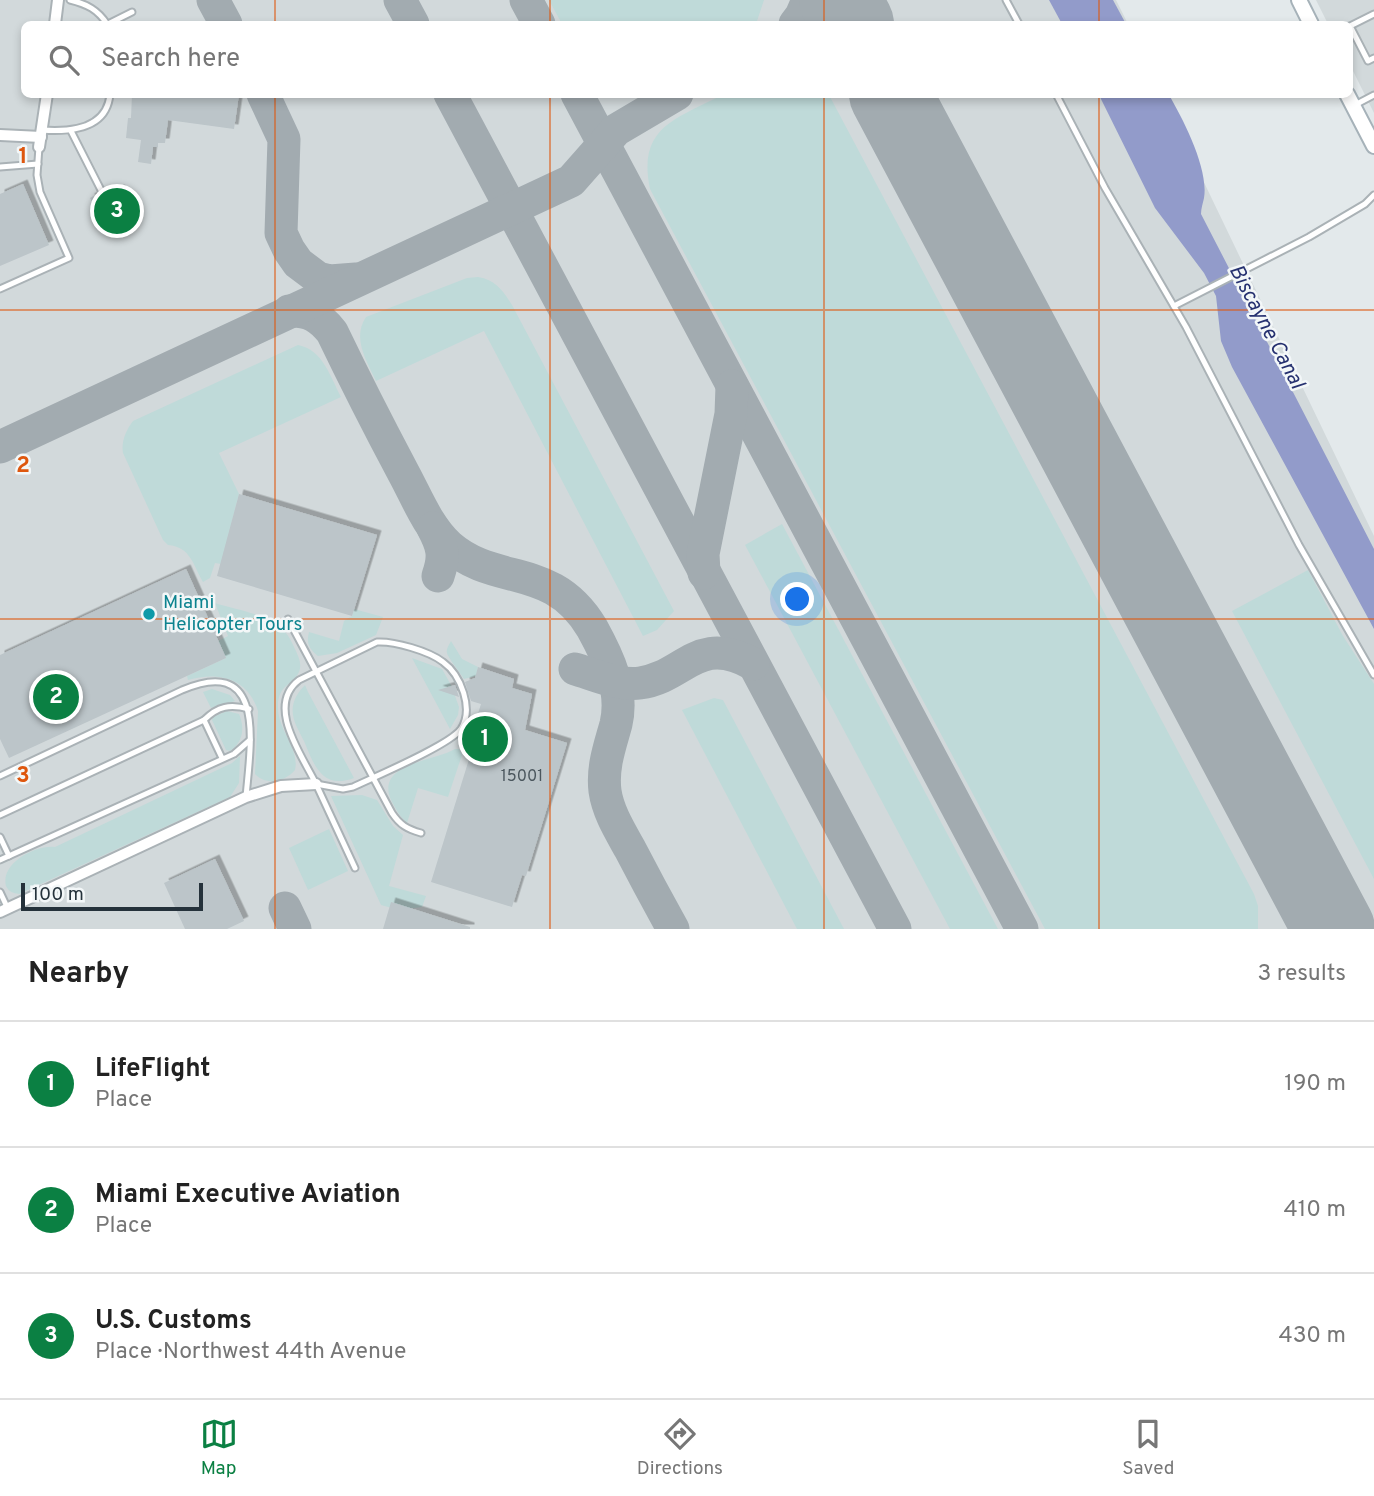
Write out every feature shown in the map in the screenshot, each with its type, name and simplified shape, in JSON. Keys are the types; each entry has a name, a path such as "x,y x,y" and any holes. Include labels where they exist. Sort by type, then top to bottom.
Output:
{"street":[{"path":"55,21 58,0"},
{"path":"1299,0 1310,21"},
{"path":"0,135 41,138 46,98"},
{"path":"1350,100 1374,146"},
{"path":"4,910 246,797 281,786 316,785"}],"lane":[{"path":"70,0 88,5 105,21"},
{"path":"1006,0 1016,21"},
{"path":"113,21 132,12"},
{"path":"1353,24 1374,14"},
{"path":"1353,32 1368,61 1374,58"},
{"path":"1350,100 1374,95"},
{"path":"0,289 69,258 40,192 38,164 41,138 81,129 99,119 109,98"},
{"path":"1058,98 1105,188 1174,306 1305,555 1374,675"},
{"path":"71,131 103,194"},
{"path":"0,167 38,164"},
{"path":"1174,306 1309,237 1365,204 1374,195"},
{"path":"288,619 314,673 399,823 408,830 421,833"},
{"path":"316,785 353,788 452,738 460,729 467,710 458,682 446,663 384,642 371,645 292,685 285,703 285,715 291,733 355,868"},
{"path":"0,776 195,684 216,681 227,683 243,698 248,709 250,740 246,797"},
{"path":"0,815 204,720 212,712 226,706 248,709"},
{"path":"204,720 222,758"},
{"path":"0,860 234,754 250,740"},
{"path":"0,837 9,856"},
{"path":"0,892 4,910"}],"shaded area":[{"path":"0,0 1116,0 1126,21 21,21 21,98 1163,98 1374,536 1374,929 0,929"},
{"path":"549,0 764,0 757,21 560,21"},
{"path":"1316,0 1374,0 1374,113 1353,71 1353,21 1326,21"},
{"path":"716,98 831,98 1254,894 1258,906 1258,929 1045,929 650,189 647,168 649,152 655,138 664,128"},
{"path":"478,277 494,283 512,305 674,611 657,630 643,636 484,331 376,381 360,341 366,317 467,278"},
{"path":"298,345 314,352 320,358 341,397 219,453 239,494 221,564 215,563 210,578 203,582 187,553 163,540 123,453 126,432 133,421"},
{"path":"782,524 998,929 950,929 745,545"},
{"path":"1308,570 1343,636 1374,684 1374,879 1232,611"},
{"path":"215,603 252,613 279,626 288,636 298,656 299,672 282,690 278,700 281,724 296,762 295,770 281,780 264,780 255,774 258,711 247,691 239,684 221,677 188,680 187,676 226,658 218,641 228,636"},
{"path":"354,609 383,617 376,635 337,653 318,656 312,651 309,646 309,632 339,641 344,621 352,616"},
{"path":"451,641 462,659 478,667 476,676 464,679 447,653"},
{"path":"412,658 442,669 451,685 459,707 458,715 450,729"},
{"path":"305,685 354,778 334,781 327,778 312,759 293,715 295,698"},
{"path":"212,689 230,695 235,701 211,708 203,692"},
{"path":"714,698 723,700 844,929 797,929 682,710"},
{"path":"227,711 239,714 242,724 240,739 230,751 226,750 212,720"},
{"path":"459,749 462,755 448,797 418,788 407,823 391,800 388,788 391,778 410,765"},
{"path":"240,756 239,783 230,797 19,894 8,890 6,877 9,869 22,856 39,848 55,847 232,763"},
{"path":"362,795 377,800 393,826 403,835 389,886 426,896 422,907 399,910 381,905 331,796"},
{"path":"329,829 348,871 308,890 289,848"}],"water":[{"path":"1049,0 1113,0 1124,21 1060,21"},
{"path":"1100,98 1171,98 1181,117 1203,173 1205,186 1201,214 1374,549 1374,629 1232,367 1221,341 1216,296 1204,273 1155,208"}],"building":[{"path":"132,98 238,98 234,129 168,120 165,143 158,143 158,147 153,147 151,164 138,162 141,140 126,138 128,118 131,118"},
{"path":"23,184 49,245 0,266 0,194"},
{"path":"120,189 138,222 115,235 102,210 98,212 90,198 97,194 101,199 105,199"},
{"path":"239,494 377,535 352,616 217,576"},
{"path":"186,569 226,658 9,758 0,739 0,655"},
{"path":"478,667 514,679 512,688 532,694 525,730 567,743 526,876 522,875 512,907 431,882 470,756 465,755 481,704 471,701 465,682 475,678"},
{"path":"455,685 459,697 438,690"},
{"path":"215,859 244,921 227,929 185,929 164,883"},
{"path":"391,902 470,927 470,929 383,929"}],"taxiway":[{"path":"213,0 224,21"},
{"path":"400,0 411,21"},
{"path":"526,0 537,21"},
{"path":"797,21 808,0"},
{"path":"265,98 284,139 281,233 289,250 298,263 318,278 330,281 356,279"},
{"path":"452,98 895,929"},
{"path":"579,98 1022,929"},
{"path":"0,447 571,181 616,130 670,98"},
{"path":"289,311 314,316 332,332 418,502 449,546 467,559 486,567 542,583 576,607 592,628 609,662 618,699 616,724 605,774 607,799 618,828 673,929"},
{"path":"704,573 703,554 731,414 732,386"},
{"path":"433,528 442,552 438,576"},
{"path":"575,669 632,684 655,679 705,655 718,653 753,664"},
{"path":"285,908 295,929"}],"runway":[{"path":"840,0 851,21"},
{"path":"892,98 1334,929"}],"place":[{"name":"U.S. Customs","path":"117,211"},
{"name":"Miami Helicopter Tours","path":"149,614"},
{"name":"Miami Executive Aviation","path":"56,697"},
{"name":"LifeFlight","path":"485,739"}],"water label":[{"name":"Biscayne Canal","path":"1266,327"}]}
